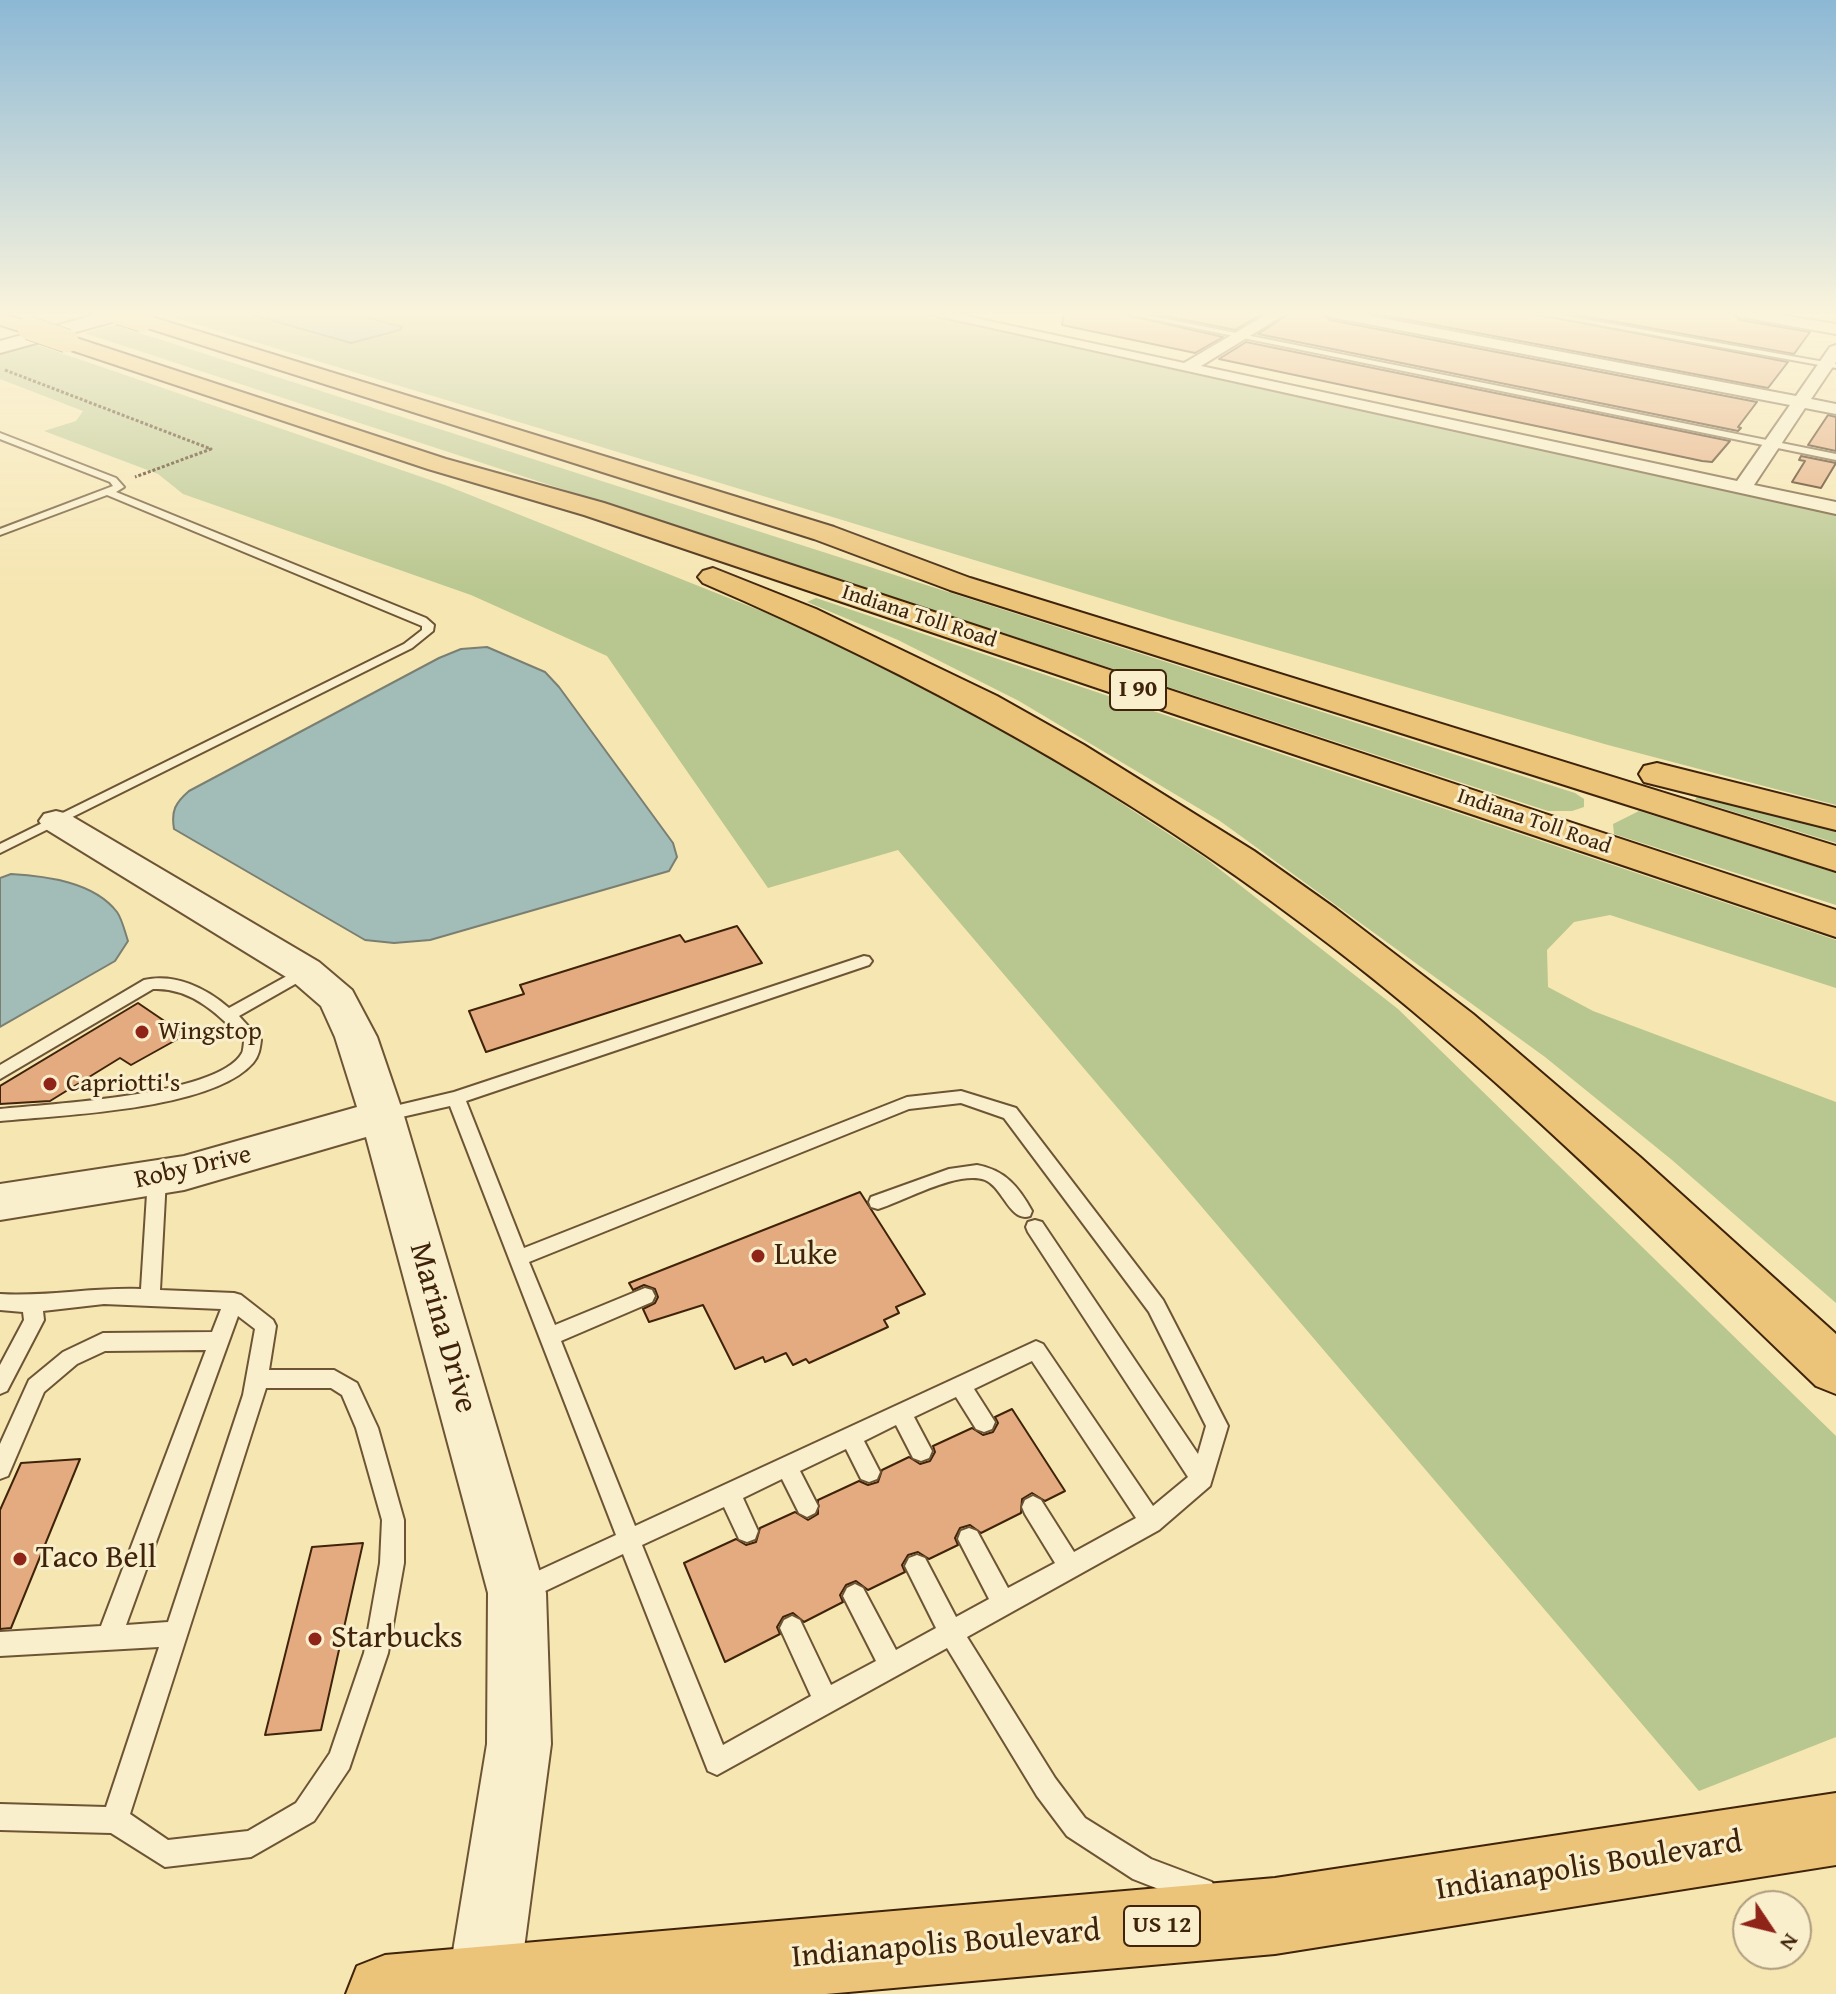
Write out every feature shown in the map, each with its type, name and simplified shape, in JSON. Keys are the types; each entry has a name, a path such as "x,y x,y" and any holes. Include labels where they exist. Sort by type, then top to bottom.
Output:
{"main road":[{"name":"Indiana Toll Road","path":"263,406 437,464 594,509 1836,924"},
{"name":"Indiana Toll Road","path":"419,406 824,533 960,584 1836,859"},
{"path":"437,464 863,641 988,703 1128,786 1251,867 1401,979 1568,1122 1836,1369"},
{"path":"824,533 972,573 1647,771 1836,819"},
{"name":"Indianapolis Boulevard","path":"385,1994 482,1990 1275,1916 1836,1829"}],"street":[{"path":"1363,406 1836,508"},
{"path":"1742,488 1798,406"},
{"name":"Marina Drive","path":"56,821 305,971 338,999 348,1017 382,1116 517,1593 519,1744 482,1990"},
{"name":"Roby Drive","path":"0,1202 157,1178 260,1153 382,1116"}],"lane":[{"path":"1585,406 1836,457"},
{"path":"0,436 428,625 420,638 408,646 0,849"},
{"path":"0,532 113,488"},
{"path":"382,1116 456,1098 864,961"},
{"path":"229,1015 305,971"},
{"path":"0,1073 150,984 168,981 179,984 229,1015 253,1040 248,1058 220,1078 154,1099 0,1115"},
{"path":"456,1098 518,1258 629,1541 717,1762 890,1663 1151,1522 1202,1479 1217,1426 1156,1306 1010,1113 961,1097 907,1103 518,1258"},
{"path":"878,1202 971,1170 991,1175 1006,1186 1202,1479"},
{"path":"150,1298 157,1178"},
{"path":"0,1302 32,1304 104,1296 234,1301 266,1326 257,1379 115,1820"},
{"path":"549,1337 645,1296"},
{"path":"109,1638 234,1301"},
{"path":"0,1385 34,1320 32,1304"},
{"path":"0,1469 36,1386 70,1358 103,1342 219,1341"},
{"path":"517,1593 1036,1350 1151,1522"},
{"path":"0,1817 115,1820 165,1854 251,1844 305,1812 340,1760 376,1653 392,1563 393,1520 367,1428 350,1389 334,1379 257,1379"},
{"path":"960,1385 984,1422"},
{"path":"901,1413 921,1451"},
{"path":"851,1437 869,1472"},
{"path":"787,1467 807,1506"},
{"path":"730,1495 747,1531"},
{"path":"1033,1507 1070,1566"},
{"path":"969,1539 1003,1602"},
{"path":"917,1566 950,1631 1046,1787 1076,1827 1143,1869 1275,1916"},
{"path":"855,1596 890,1663"},
{"path":"792,1628 826,1701"},
{"path":"0,1644 176,1634"}],"path":[{"path":"99,406 211,449 113,488"}],"green space":[{"path":"70,406 215,406 445,485 799,626 936,693 1072,771 1204,857 1398,1009 1836,1436 1836,1737 1699,1791 898,850 768,888 607,656 471,595 183,494 158,474 44,431 76,421 83,411"},
{"path":"308,406 368,406 1575,793 1584,799 1584,807 1572,811 1548,811"},
{"path":"466,406 1341,406 1836,514 1836,805 1608,745 1169,619"},
{"path":"816,598 1836,940 1836,988 1610,915 1574,922 1547,950 1548,987 1593,1011 1836,1102 1836,1303 1672,1160 1545,1057 1220,821 1019,701 898,640 807,602"},
{"path":"1698,795 1836,830 1836,843 1695,800"},
{"path":"1639,811 1836,873 1836,905 1614,834 1613,824"}],"water":[{"path":"487,647 545,672 559,687 673,843 677,857 669,871 430,940 394,943 365,940 174,829 175,808 189,791 439,658 461,649"},
{"path":"11,874 68,882 96,894 117,912 128,941 115,961 0,1027 0,878"}],"building":[{"path":"1442,406 1559,406 1730,441 1712,462"},
{"path":"1615,406 1754,406 1738,431"},
{"path":"1828,415 1836,417 1836,451 1808,445"},
{"path":"1801,456 1836,463 1821,488 1792,482 1805,461 1799,460"},
{"path":"737,926 762,963 486,1052 469,1011 524,994 520,985 680,935 685,942"},
{"path":"138,1003 185,1035 131,1065 120,1058 50,1101 0,1104 0,1086"},
{"name":"Luke","path":"860,1192 925,1294 896,1307 899,1313 884,1320 888,1327 809,1363 806,1359 793,1365 786,1353 765,1362 763,1357 735,1369 703,1305 649,1322 643,1309 655,1303 658,1297 655,1289 644,1285 633,1290 629,1283"},
{"path":"1012,1409 1065,1491 1045,1501 1032,1493 1022,1499 1021,1513 981,1533 970,1525 960,1528 955,1538 958,1545 929,1559 918,1552 908,1555 902,1565 905,1572 868,1590 856,1581 846,1585 840,1595 843,1602 804,1622 793,1613 783,1617 777,1627 780,1634 725,1662 684,1563 736,1539 746,1545 756,1542 760,1528 795,1512 808,1520 818,1514 818,1500 859,1481 868,1485 878,1482 882,1470 909,1457 920,1464 930,1461 935,1452 933,1446 972,1428 983,1435 993,1432 998,1423 995,1417"},
{"name":"Taco Bell","path":"80,1459 11,1628 0,1629 0,1510 21,1463"},
{"name":"Starbucks","path":"363,1543 321,1730 265,1735 312,1547"}],"place":[{"name":"Wingstop","path":"142,1032"},
{"name":"Capriotti's","path":"50,1084"},
{"name":"Luke","path":"758,1256"},
{"name":"Taco Bell","path":"20,1559"},
{"name":"Starbucks","path":"315,1639"}]}
